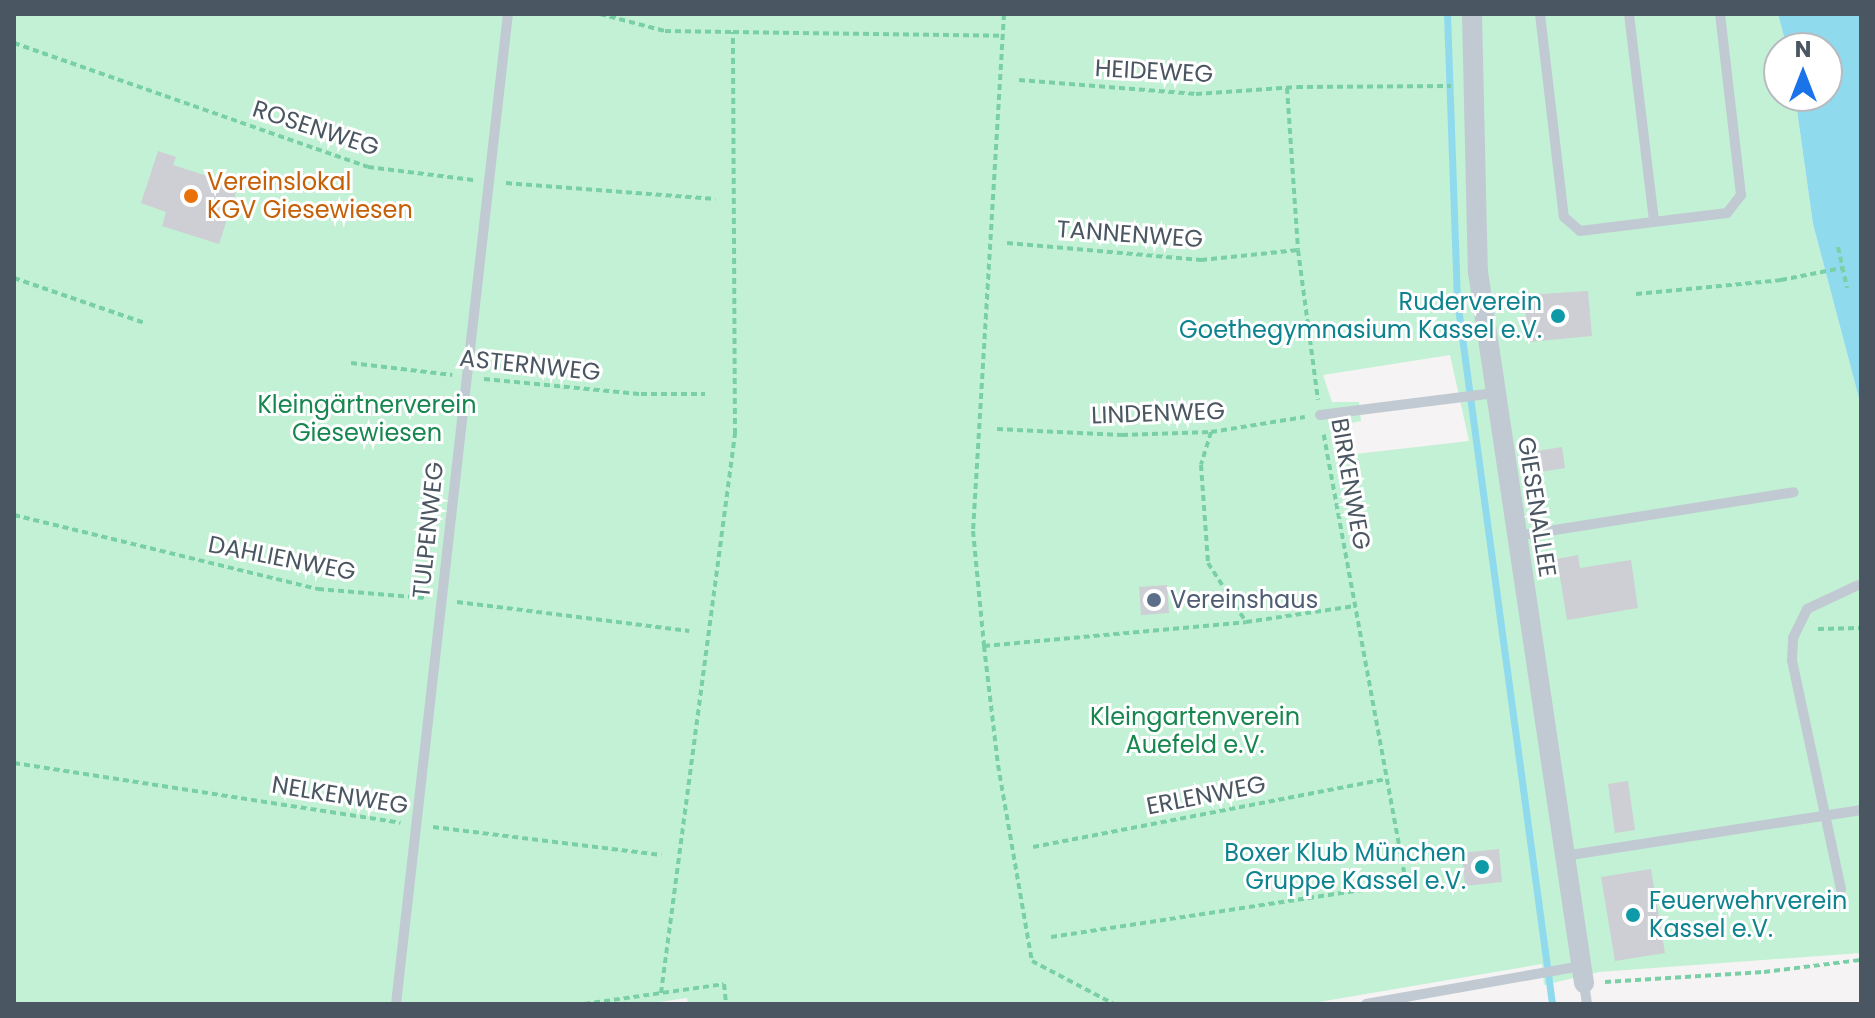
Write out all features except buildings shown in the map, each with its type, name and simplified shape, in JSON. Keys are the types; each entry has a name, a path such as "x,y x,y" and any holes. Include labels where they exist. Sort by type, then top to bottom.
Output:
{"street":[{"name":"GIESENALLEE","path":"1472,14 1478,272 1485,394 1515,536 1584,985"}],"lane":[{"name":"TULPENWEG","path":"396,1004 486,182 508,14"},
{"path":"1540,14 1564,217 1580,231 1727,213 1741,195 1720,14"},
{"path":"1629,14 1654,222"},
{"path":"1320,415 1485,394"},
{"path":"1515,536 1794,492"},
{"path":"1841,889 1792,660 1795,629 1821,599 1858,585"},
{"path":"1564,856 1826,819 1861,810"},
{"path":"1366,1004 1560,970 1584,985"}],"path":[{"path":"600,14 665,31 1004,36"},
{"path":"1004,14 973,531 984,646 998,765 1032,961 1114,1004"},
{"path":"661,993 735,434 733,32"},
{"name":"ROSENWEG","path":"14,43 368,167 486,182 715,199"},
{"name":"HEIDEWEG","path":"1019,80 1196,94 1287,88 1454,86"},
{"name":"BIRKENWEG","path":"1051,937 1406,883 1320,415 1298,250 1287,88"},
{"name":"TANNENWEG","path":"1007,243 1201,260 1298,250"},
{"path":"1838,247 1847,288"},
{"path":"1636,294 1781,280 1842,268"},
{"path":"14,278 145,323"},
{"name":"ASTERNWEG","path":"351,363 641,394 705,394"},
{"name":"LINDENWEG","path":"997,429 1122,435 1211,432 1320,415"},
{"path":"1211,432 1201,465 1208,563 1246,622"},
{"name":"DAHLIENWEG","path":"14,515 318,589 441,600 689,631"},
{"path":"984,646 1246,622 1355,606"},
{"path":"1795,629 1861,628"},
{"name":"NELKENWEG","path":"14,763 416,825 661,855"},
{"name":"ERLENWEG","path":"1033,847 1385,779"},
{"path":"1584,985 1764,972 1861,960"},
{"path":"584,1004 724,984 726,1004"}],"green space":[{"path":"14,14 1778,14 1783,32 1763,32 1763,112 1797,112 1813,224 1861,406 1861,953 1599,972 1544,985 1542,964 1307,1004 688,1004 687,998 645,1004 14,1004","holes":["1450,355 1469,441 1338,456 1336,426 1361,421 1359,402 1332,402 1323,375"]}],"water":[{"path":"1778,14 1861,14 1861,406 1813,224 1797,112 1843,112 1843,32 1783,32"}],"waterway":[{"path":"1447,14 1457,300 1552,1004"}],"place":[{"name":"Vereinslokal KGV Giesewiesen","path":"191,196"},
{"name":"Ruderverein Goethegymnasium Kassel e.V.","path":"1558,316"},
{"name":"Vereinshaus","path":"1154,600"},
{"name":"Boxer Klub München Gruppe Kassel e.V.","path":"1482,867"},
{"name":"Feuerwehrverein Kassel e.V.","path":"1633,915"}],"park label":[{"name":"Kleingärtnerverein Giesewiesen","path":"367,419"},
{"name":"Kleingartenverein Auefeld e.V.","path":"1195,731"}]}
